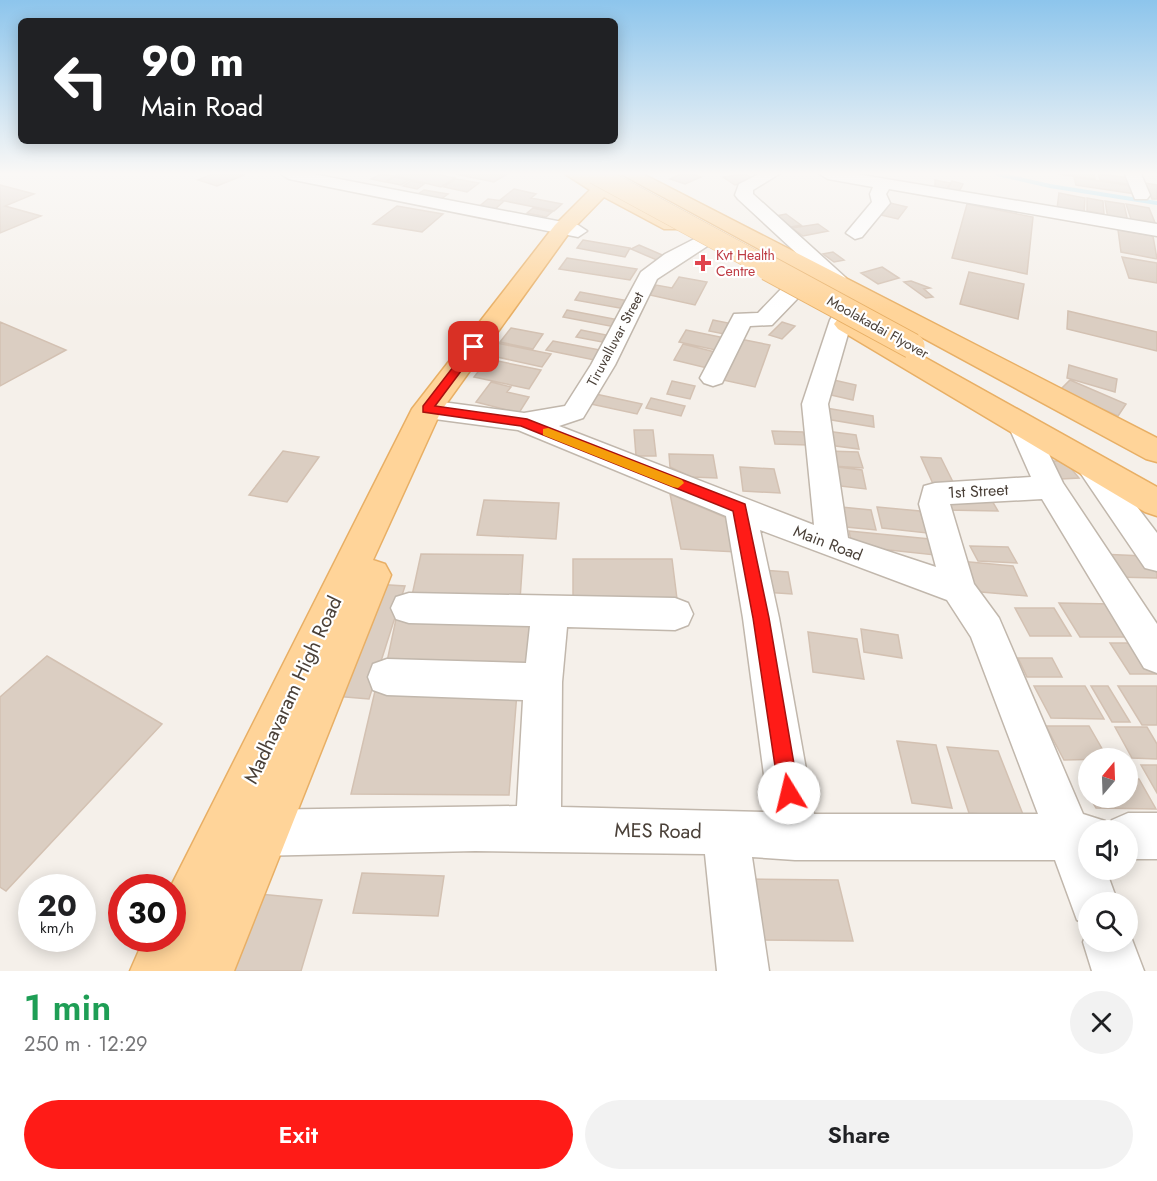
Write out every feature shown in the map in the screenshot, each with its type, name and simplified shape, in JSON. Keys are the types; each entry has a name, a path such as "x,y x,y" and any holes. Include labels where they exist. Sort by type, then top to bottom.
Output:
{"main road":[{"path":"158,971 245,832 435,410 513,312 570,230 585,219"},
{"path":"670,219 691,235 1157,503"},
{"name":"Moolakadai Flyover","path":"691,219 918,343 1157,469"},
{"path":"691,235 712,219"},
{"path":"719,219 1157,451"},
{"name":"Moolakadai Flyover","path":"918,343 1157,486"},
{"path":"206,971 245,832"}],"street":[{"path":"516,219 570,230"},
{"path":"771,219 838,281"},
{"path":"855,232 866,219"},
{"path":"1095,219 1157,230"},
{"name":"Tiruvalluvar Street","path":"523,422 560,417 574,412 603,365 648,276 672,258 691,235"},
{"path":"713,378 742,319 764,320 791,292"},
{"path":"834,546 815,404 841,320"},
{"name":"Main Road","path":"435,410 523,422 834,546 958,590"},
{"path":"1022,425 1050,488 1157,656"},
{"path":"1090,465 1157,558"},
{"name":"1st Street","path":"958,590 934,504 935,494 1050,488"},
{"path":"740,508 761,618 795,837"},
{"path":"958,590 986,629 1078,833"},
{"path":"409,608 675,614"},
{"path":"538,828 543,682 550,612"},
{"path":"387,677 543,682"},
{"name":"MES Road","path":"245,832 538,828 726,832 795,837 1078,837"},
{"path":"726,832 743,971"},
{"path":"1138,836 1157,836"},
{"path":"1111,952 1118,971"}],"building":[{"path":"0,219 33,219 0,233"},
{"path":"379,219 437,219 422,232 373,224"},
{"path":"774,219 793,219 801,225 786,228"},
{"path":"963,219 1033,219 1027,274 952,258"},
{"path":"1110,219 1127,219 1128,222"},
{"path":"1131,219 1154,219 1156,225 1132,222"},
{"path":"818,224 828,231 803,236 792,228"},
{"path":"1118,230 1153,236 1157,259 1121,252"},
{"path":"583,240 630,248 625,257 577,248"},
{"path":"639,245 667,257 659,261 631,249"},
{"path":"833,252 844,260 834,262 823,254"},
{"path":"1122,257 1157,263 1157,283 1129,278"},
{"path":"567,258 637,269 630,280 559,269"},
{"path":"882,267 899,278 878,284 861,273"},
{"path":"969,272 1024,284 1018,319 960,304"},
{"path":"679,277 707,282 695,305 650,295 656,285 672,288"},
{"path":"911,281 930,288 924,289 933,297 926,298 904,282"},
{"path":"580,292 629,301 625,309 575,300"},
{"path":"567,310 619,320 615,327 563,317"},
{"path":"1068,311 1157,332 1157,351 1067,329"},
{"path":"713,320 728,323 724,334 709,331"},
{"path":"0,322 66,350 0,386"},
{"path":"782,322 795,326 782,339 769,335"},
{"path":"511,328 543,334 533,349 500,342"},
{"path":"581,330 606,335 602,342 576,337"},
{"path":"686,330 725,338 720,351 679,342"},
{"path":"740,339 770,345 755,387 723,380"},
{"path":"553,341 605,351 599,361 546,350"},
{"path":"497,343 551,354 542,367 488,355"},
{"path":"683,344 719,353 711,369 674,360"},
{"path":"488,359 541,370 529,389 474,377"},
{"path":"1069,365 1117,379 1115,392 1067,378"},
{"path":"825,378 856,385 853,400 822,393"},
{"path":"1070,380 1126,404 1118,416 1060,390"},
{"path":"672,381 695,386 690,399 667,394"},
{"path":"491,382 511,387 507,392 529,397 519,413 476,402"},
{"path":"591,393 642,404 637,414 586,403"},
{"path":"651,398 685,406 681,416 646,408"},
{"path":"826,408 873,416 874,427 826,419"},
{"path":"634,430 653,430 656,456 636,456"},
{"path":"772,431 803,432 808,445 775,444"},
{"path":"826,431 856,435 859,449 828,445"},
{"path":"283,451 319,457 287,502 249,495"},
{"path":"828,451 858,452 863,468 832,466"},
{"path":"669,454 713,455 717,478 691,477 670,467"},
{"path":"921,457 941,458 955,486 934,486"},
{"path":"1047,461 1065,461 1079,478 1061,479"},
{"path":"830,466 862,470 866,489 832,485"},
{"path":"740,467 774,469 780,493 743,491"},
{"path":"670,494 727,518 737,552 681,549"},
{"path":"939,498 991,499 998,511 945,510"},
{"path":"484,500 559,503 556,539 477,535"},
{"path":"841,507 871,510 876,530 846,527"},
{"path":"877,507 920,511 927,533 882,528"},
{"path":"849,531 930,539 935,555 852,546"},
{"path":"970,546 1008,547 1017,563 978,561"},
{"path":"421,554 523,555 520,600 411,600"},
{"path":"1100,554 1144,556 1157,573 1157,578 1115,577"},
{"path":"573,559 672,559 677,599 573,599"},
{"path":"959,561 1013,566 1027,596 970,591"},
{"path":"761,570 788,572 792,594 763,592"},
{"path":"374,584 405,586 369,699 334,696"},
{"path":"1059,603 1113,604 1135,637 1080,637"},
{"path":"1015,608 1054,608 1071,636 1030,636"},
{"path":"396,619 530,620 526,672 385,671"},
{"path":"861,629 898,635 902,658 864,652"},
{"path":"808,632 857,639 864,679 813,672"},
{"path":"1110,643 1136,643 1157,674 1130,674"},
{"path":"47,656 162,724 22,874 18,874 18,878 6,891 0,887 0,697"},
{"path":"1018,658 1052,658 1062,677 1027,677"},
{"path":"1034,686 1085,686 1104,719 1051,718"},
{"path":"1091,686 1108,686 1130,722 1112,722"},
{"path":"1118,686 1157,686 1157,725 1142,725"},
{"path":"375,691 517,692 509,795 351,794"},
{"path":"1046,726 1089,726 1102,748 1078,748 1078,760 1064,760"},
{"path":"1115,727 1147,727 1157,744 1157,759 1138,758 1138,748 1127,748"},
{"path":"897,741 936,745 952,808 912,803"},
{"path":"947,747 998,751 1024,817 969,813"},
{"path":"1141,765 1157,765 1157,793"},
{"path":"1139,779 1156,809 1096,808 1138,808"},
{"path":"362,873 444,876 438,916 353,913"},
{"path":"746,879 838,880 853,941 755,940"},
{"path":"259,894 322,900 301,971 231,971"}],"slow traffic":[{"path":"548,432 678,483"}],"place":[{"name":"Kvt Health Centre","path":"703,263"}],"route":[{"path":"474,347 427,409 523,422 740,508 761,618 789,793"}]}
